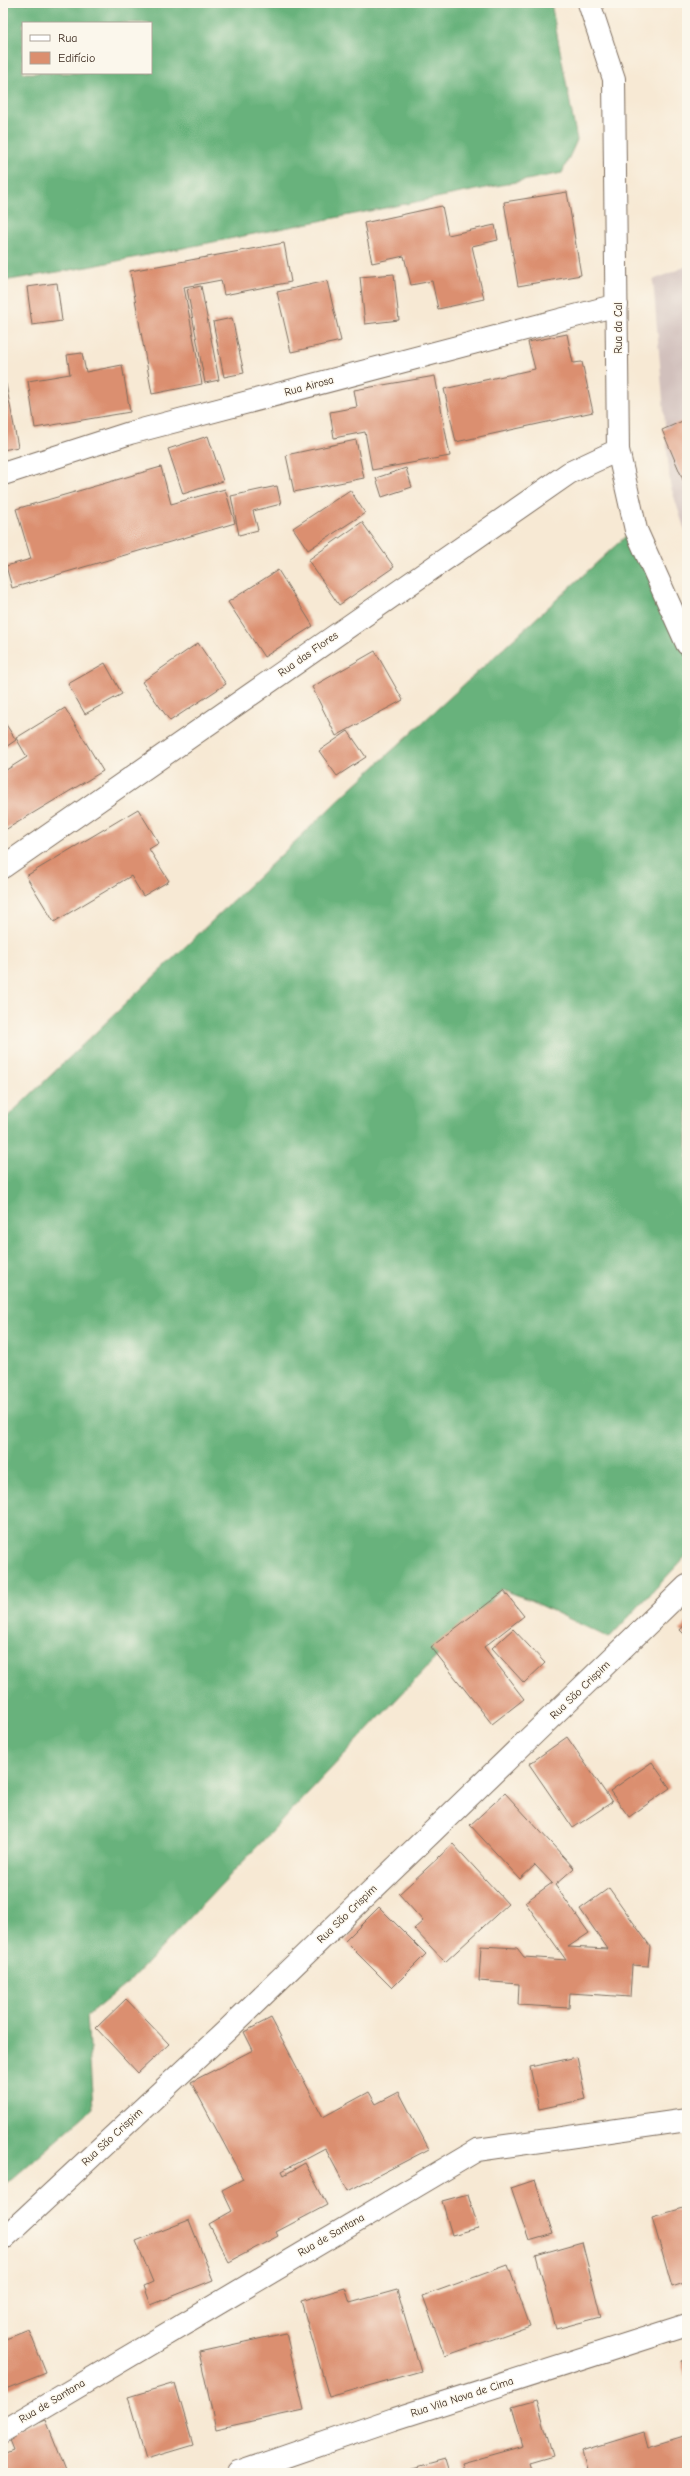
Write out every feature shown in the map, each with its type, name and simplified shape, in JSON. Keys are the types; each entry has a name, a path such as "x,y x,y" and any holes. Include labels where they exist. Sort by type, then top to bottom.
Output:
{"street":[{"name":"Rua da Cal","path":"588,3 614,79 618,450 636,530 687,644"},
{"name":"Rua Airosa","path":"3,474 130,433 617,305"},
{"name":"Rua das Flores","path":"3,867 569,473 618,450"},
{"name":"Rua São Crispim","path":"3,2239 225,2032 687,1586"},
{"name":"Rua de Santana","path":"3,2431 477,2150 687,2120"},
{"name":"Rua Vila Nova de Cima","path":"238,2473 394,2419 687,2325"}],"shaded area":[{"path":"687,266 687,537 670,484 653,280"}],"green space":[{"path":"3,3 551,3 577,140 562,173 82,268 3,281"},
{"path":"627,535 687,643 687,1555 609,1638 530,1600 501,1589 130,1981 87,2016 93,2108 3,2187 3,1121 349,790"}],"building":[{"path":"567,192 581,275 518,286 504,202"},
{"path":"442,206 448,235 495,225 498,240 472,246 484,299 438,309 432,281 411,285 404,256 372,263 364,223"},
{"path":"284,243 291,282 224,295 221,280 184,287 202,384 152,394 130,271"},
{"path":"394,274 399,320 365,324 360,277"},
{"path":"327,281 341,341 291,352 277,292"},
{"path":"57,283 62,321 32,325 27,287"},
{"path":"201,286 219,380 205,383 187,289"},
{"path":"232,318 244,373 224,377 213,322"},
{"path":"567,334 573,363 582,362 593,412 456,442 444,389 535,369 528,342"},
{"path":"82,353 86,372 122,365 130,412 35,428 28,381 70,374 67,355"},
{"path":"435,376 450,456 372,470 365,432 334,438 330,412 357,407 354,390"},
{"path":"3,384 6,384 18,447 3,450"},
{"path":"687,419 687,489 662,430"},
{"path":"208,436 223,481 183,494 168,449"},
{"path":"356,440 364,478 294,492 286,455"},
{"path":"161,467 171,504 225,489 235,523 12,588 6,566 31,559 16,509"},
{"path":"406,468 412,487 382,497 376,478"},
{"path":"277,486 281,504 253,511 258,530 239,535 231,496"},
{"path":"350,490 365,513 308,550 293,528"},
{"path":"362,522 394,567 339,605 308,560"},
{"path":"278,570 313,626 264,657 228,602"},
{"path":"198,643 226,684 170,721 142,682"},
{"path":"375,651 403,700 336,736 312,687"},
{"path":"105,663 122,694 85,714 68,684"},
{"path":"65,708 103,771 5,830 3,827 3,772 27,757 16,738"},
{"path":"3,720 16,740 3,749"},
{"path":"348,731 366,757 337,776 319,751"},
{"path":"138,809 159,843 149,849 169,881 143,896 131,876 54,922 26,876"},
{"path":"504,1591 524,1616 484,1647 524,1699 492,1724 431,1647"},
{"path":"687,1622 687,1637 680,1630"},
{"path":"513,1629 545,1663 524,1683 492,1648"},
{"path":"567,1737 612,1802 573,1828 529,1764"},
{"path":"652,1762 670,1788 629,1817 610,1791"},
{"path":"505,1793 574,1868 555,1885 589,1933 568,1947 608,1949 580,1909 609,1888 650,1946 648,1966 632,1965 630,1997 570,1993 569,2008 518,2005 519,1984 479,1981 481,1946 517,1948 524,1957 566,1960 525,1902 552,1883 535,1865 520,1879 470,1825"},
{"path":"453,1844 508,1904 445,1962 414,1929 423,1921 399,1894"},
{"path":"379,1907 426,1954 392,1988 345,1941"},
{"path":"126,1999 169,2044 138,2073 96,2028"},
{"path":"271,2018 323,2117 369,2092 376,2104 399,2092 429,2149 348,2191 325,2148 282,2171 284,2175 305,2163 327,2205 276,2232 278,2236 229,2262 209,2224 232,2211 222,2190 243,2179 191,2082 253,2050 244,2032"},
{"path":"577,2057 586,2099 539,2109 530,2067"},
{"path":"535,2180 553,2234 529,2241 511,2188"},
{"path":"468,2194 478,2228 452,2235 442,2201"},
{"path":"687,2207 687,2282 672,2287 652,2217"},
{"path":"189,2220 213,2280 151,2305 144,2286 153,2282 136,2241"},
{"path":"582,2242 601,2317 556,2329 536,2255"},
{"path":"508,2265 530,2326 445,2356 423,2296"},
{"path":"345,2288 350,2303 397,2290 421,2371 329,2397 301,2301"},
{"path":"29,2330 46,2373 3,2390 3,2340"},
{"path":"286,2333 304,2410 216,2429 199,2352"},
{"path":"687,2359 687,2381 681,2361"},
{"path":"175,2383 193,2445 146,2459 128,2397"},
{"path":"537,2400 553,2456 529,2463 532,2473 465,2473 462,2463 523,2446 512,2407"},
{"path":"46,2420 67,2473 3,2473 3,2454 13,2450 7,2435"},
{"path":"644,2432 648,2447 687,2435 687,2473 588,2473 582,2451"},
{"path":"445,2460 449,2473 398,2473"}]}
